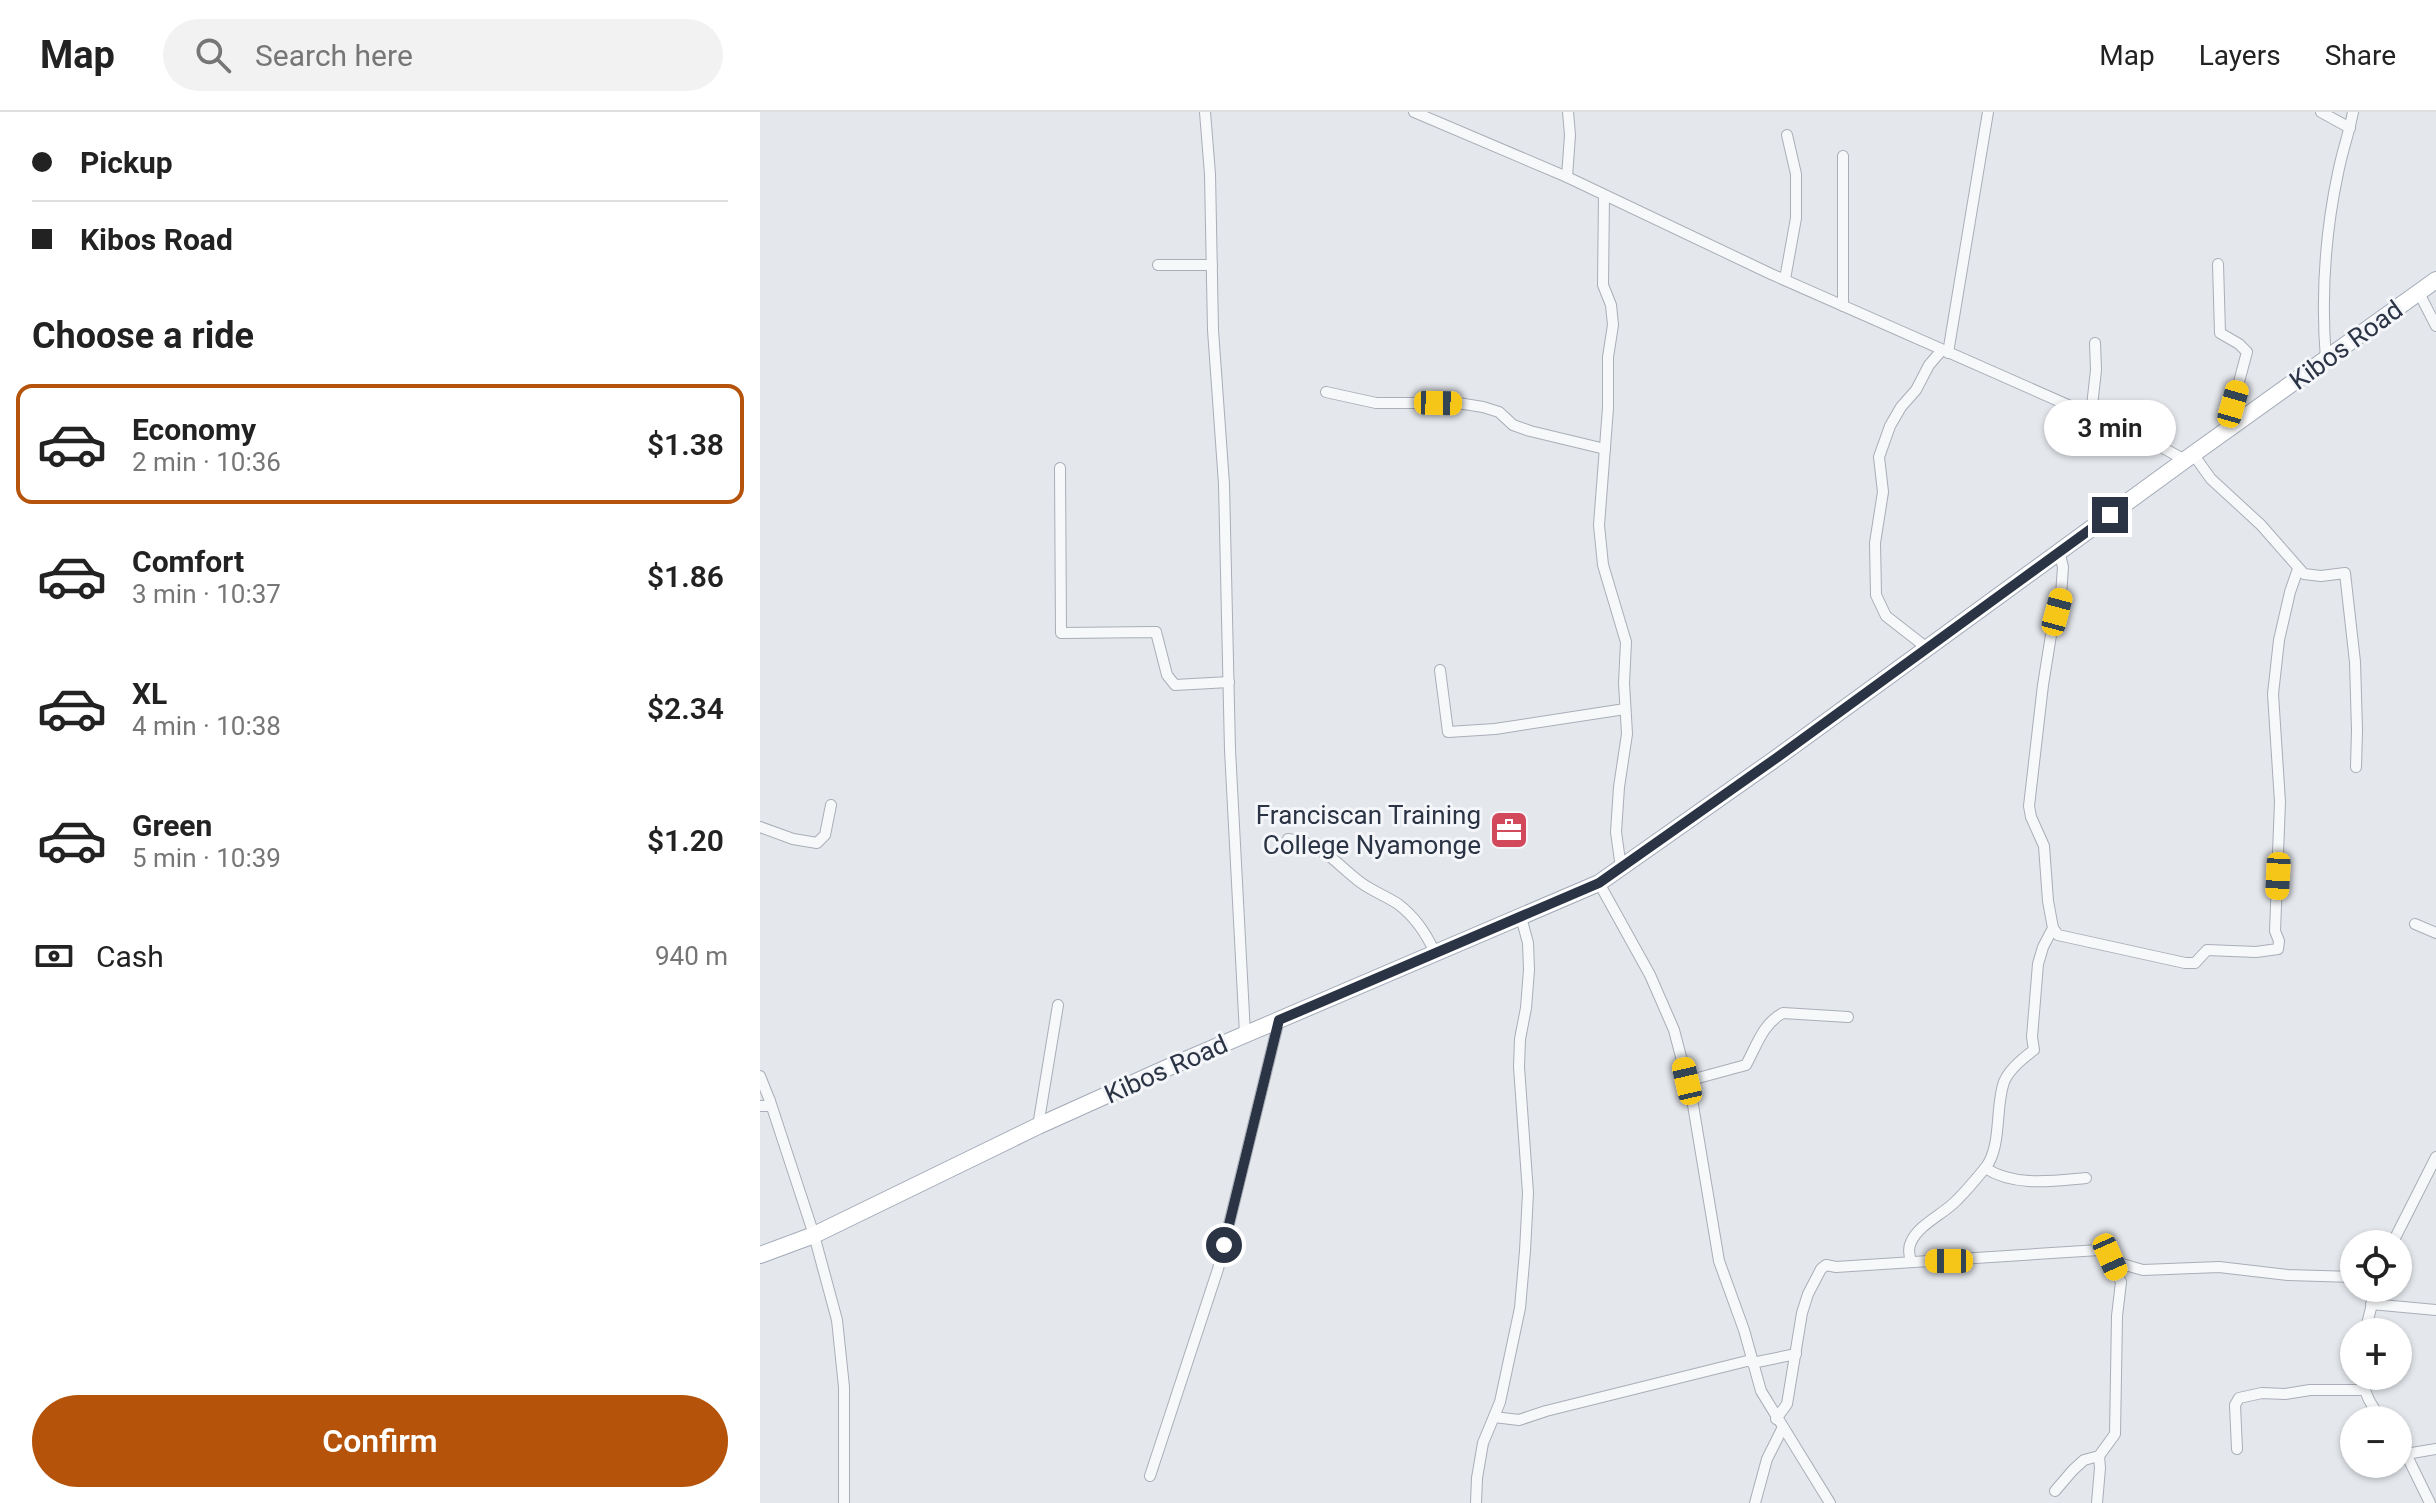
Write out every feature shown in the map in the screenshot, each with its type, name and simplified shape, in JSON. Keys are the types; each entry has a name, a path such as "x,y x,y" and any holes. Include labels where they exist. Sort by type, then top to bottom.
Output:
{"main road":[{"name":"Kibos Road","path":"760,1255 814,1235 1038,1126 1245,1034 1599,883 2436,280"}],"street":[{"path":"1205,112 1210,174 1213,330 1224,484 1230,750 1245,1034"},
{"path":"1414,112 1567,177 1843,306 2189,457 2261,525 2298,569 2311,576 2341,572 2346,577 2355,662 2356,767"},
{"path":"1567,177 1568,112"},
{"path":"1927,648 1886,616 1876,595 1875,543 1883,492 1879,457 1890,426 1901,407 1916,390 1929,365 1945,351 1988,112"},
{"path":"2321,112 2350,128"},
{"path":"2326,360 2327,243 2338,173 2353,112"},
{"path":"1785,279 1796,218 1796,174 1787,135"},
{"path":"1843,156 1843,306"},
{"path":"1604,195 1603,285 1611,305 1613,325 1608,357 1609,397 1599,504 1600,547 1626,642 1627,734 1616,832 1621,868"},
{"path":"2218,264 2220,333 2247,352 2233,404 2239,421"},
{"path":"1158,265 1212,265"},
{"path":"2419,293 2436,326"},
{"path":"2091,415 2096,370 2095,343"},
{"path":"1326,392 1376,403 1458,403 1494,410 1513,425 1530,431 1605,449"},
{"path":"1060,468 1061,633 1156,632 1167,675 1175,685 1229,682"},
{"path":"2059,551 2063,567 2061,595 2043,685 2029,806 2044,846 2053,928 2058,935 2185,963 2195,963 2207,950 2256,952 2278,949 2275,931 2280,802 2273,694 2279,640 2298,569"},
{"path":"1440,670 1448,732 1495,729 1625,709"},
{"path":"760,827 793,839 817,843 825,835 831,805"},
{"path":"1288,839 1314,845 1367,887 1400,906 1425,934 1435,953"},
{"path":"1599,883 1650,975 1674,1030 1687,1081 1719,1261 1744,1330 1761,1391 1830,1503"},
{"path":"1476,1503 1483,1443 1500,1402 1520,1308 1525,1251 1528,1193 1519,1067 1529,970 1528,943 1521,917"},
{"path":"2415,924 2436,933"},
{"path":"1911,1261 1911,1241 1956,1201 1985,1168 1996,1145 2004,1082 2034,1050 2032,1037 2038,964 2053,928"},
{"path":"1038,1126 1058,1005"},
{"path":"1687,1081 1746,1065 1760,1037 1777,1015 1848,1017"},
{"path":"1150,1476 1218,1269 1279,1020"},
{"path":"760,1076 765,1104 814,1235 837,1320 844,1387 844,1503"},
{"path":"2399,1230 2436,1157"},
{"path":"1985,1168 2003,1177 2035,1182 2086,1178"},
{"path":"1776,1419 1787,1404 1808,1294 1826,1265 1949,1261 2084,1250 2104,1251 2123,1265 2143,1270 2219,1267 2288,1275 2340,1277"},
{"path":"2055,1491 2084,1460 2099,1456 2115,1434 2117,1316 2121,1282 2110,1257"},
{"path":"2368,1318 2371,1304 2436,1310"},
{"path":"1494,1417 1519,1420 1751,1362 1796,1354"},
{"path":"2237,1449 2235,1405 2239,1398 2262,1393 2340,1390"},
{"path":"2364,1390 2373,1406"},
{"path":"1755,1503 1763,1471 1782,1429"},
{"path":"2412,1453 2436,1449"},
{"path":"2097,1503 2099,1456"},
{"path":"2412,1466 2430,1503"}],"place":[{"name":"Franciscan Training College Nyamonge","path":"1509,830"}],"route":[{"path":"1224,1245 1279,1020 1599,883 2110,515"}]}
